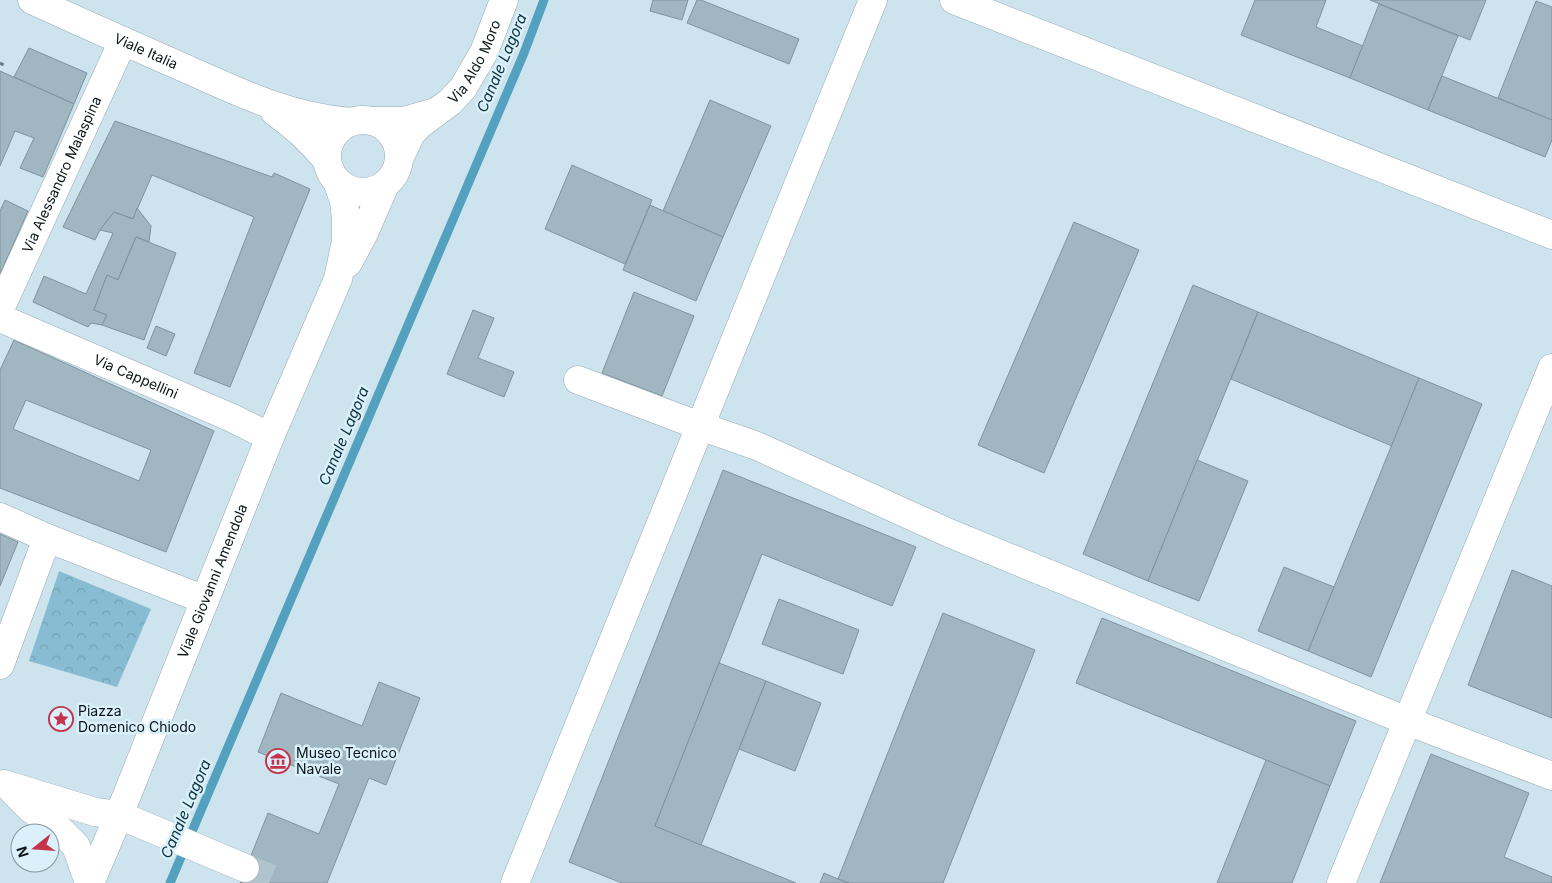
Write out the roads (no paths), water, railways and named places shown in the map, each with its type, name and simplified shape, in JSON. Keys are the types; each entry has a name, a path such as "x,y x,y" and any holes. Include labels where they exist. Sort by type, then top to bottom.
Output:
{"street":[{"name":"Viale Italia","path":"32,0 260,102 303,115 328,120 362,122"},
{"name":"Via Aldo Moro","path":"399,159 411,134 419,124 450,102 463,88 484,52 504,0"},
{"path":"515,883 873,0"},
{"path":"954,0 1552,235"},
{"name":"Via Alessandro Malaspina","path":"0,309 123,41"},
{"name":"Viale Italia","path":"260,102 291,123 308,138 326,159"},
{"name":"Via Aldo Moro","path":"362,122 404,121 433,113"},
{"path":"362,122 385,127 393,136 398,147 399,159 397,169 392,178 385,185 366,193 356,192 338,184 328,168 326,159 327,147 332,136 340,127 362,122"},
{"name":"Viale Giovanni Amendola","path":"338,184 344,202 346,242 338,279"},
{"name":"Viale Giovanni Amendola","path":"89,883 119,815 270,437 338,279 364,233 385,185"},
{"name":"Via Cappellini","path":"0,318 232,418 270,437"},
{"path":"1341,883 1552,368"},
{"path":"578,380 757,446 958,536 1407,721 1552,776"},
{"path":"0,517 47,538 205,600"},
{"path":"0,665 47,538"},
{"path":"2,782 95,812 119,815 234,864"},
{"path":"2,782 31,809 55,825 76,846 89,883"}],"waterway":[{"name":"Canale Lagora","path":"170,883 524,53 544,0"}],"tunnel":[{"path":"245,868 282,883"}],"place":[{"name":"Piazza Domenico Chiodo","path":"61,719"},
{"name":"Museo Tecnico Navale","path":"278,761"}]}
